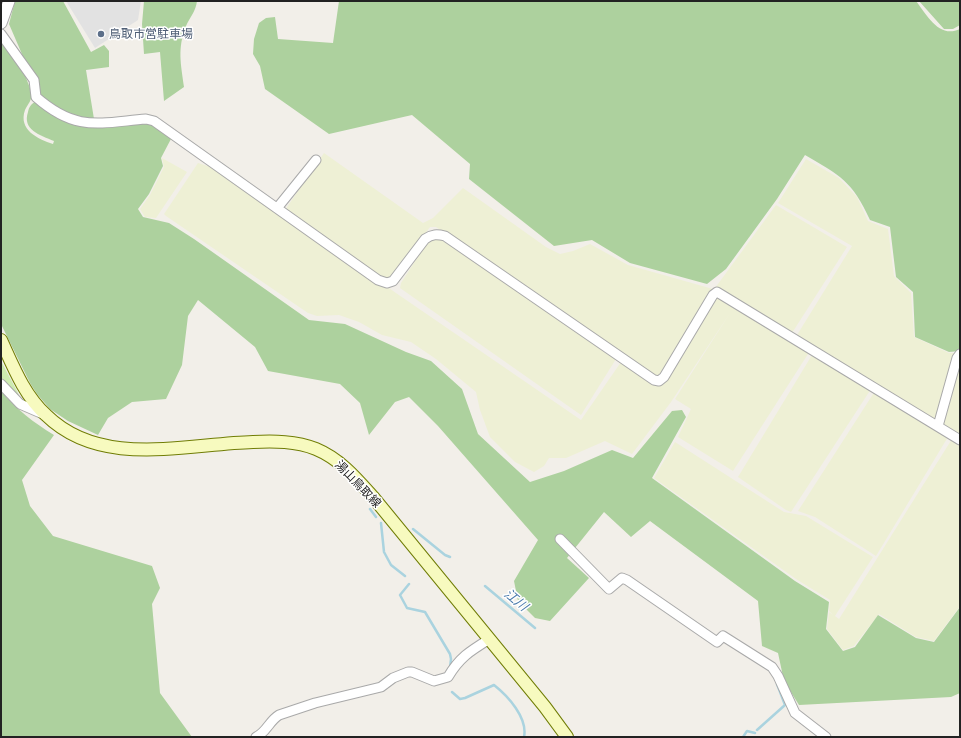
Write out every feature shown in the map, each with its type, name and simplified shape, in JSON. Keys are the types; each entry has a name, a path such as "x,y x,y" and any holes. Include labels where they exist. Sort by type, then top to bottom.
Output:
{"main road":[{"name":"湯山鳥取線","path":"1,340 24,387 44,414 68,432 93,442 115,448 140,450 230,442 273,442 297,444 324,453 342,464 360,482 488,640 541,702 566,737"}],"street":[{"path":"1,23 9,1"},
{"path":"1,34 34,80 36,97 62,117 78,123 96,124 146,119 154,121 278,207 378,280 387,283 393,281 425,239 437,234 445,236 625,361 659,382 713,295 717,292 960,440"},
{"path":"278,207 316,160"},
{"path":"938,426 957,358 960,354"},
{"path":"1,384 20,404 44,414"},
{"path":"560,539 609,589 622,578 627,580 717,642 723,636 772,667 778,676 795,713 821,736"},
{"path":"256,737 265,732 274,718 279,715 315,703 381,687 404,674 412,672 434,681 448,677 457,663 488,640"}],"green space":[{"path":"15,1 63,1 91,52 104,45 109,51 109,67 86,70 94,119 73,119 40,96 9,24"},
{"path":"144,1 197,1 181,42 180,56 184,87 164,101 160,52 144,54 142,24"},
{"path":"339,1 916,1 929,19 940,28 946,31 960,29 960,351 949,352 915,337 913,292 896,277 890,227 870,220 857,196 844,181 805,155 777,199 726,269 707,284 630,263 592,240 554,246 469,179 470,164 412,115 329,134 265,89 260,66 253,54 254,39 259,23 266,18 275,17 278,39 333,43"},
{"path":"919,1 960,1 960,25 953,29 944,29"},
{"path":"4,32 11,40 32,93 31,100 25,110 24,117 24,123 31,133 53,144 54,141 38,134 30,128 27,118 31,105 35,102 61,119 148,122 172,137 161,158 163,166 149,194 138,209 143,217 169,223 309,320 345,324 406,352 431,361 462,389 478,434 530,482 564,471 612,450 633,458 672,411 682,410 686,417 652,478 795,581 829,602 826,629 843,651 855,647 878,615 916,638 934,642 960,607 960,693 951,697 799,705 784,681 778,653 762,646 758,601 650,521 631,537 604,512 567,558 589,578 550,621 535,618 518,601 514,581 538,540 438,426 409,397 395,402 369,435 360,403 340,384 268,371 255,347 198,300 188,316 182,365 166,399 132,402 108,418 98,435 68,421 50,409 30,383 1,324 1,34"},
{"path":"324,153 423,223 433,218 463,188 546,247 560,254 573,251 590,244 628,265 713,289 661,377 656,380 436,227 430,227 392,279 387,281 285,210"},
{"path":"162,158 187,172 156,218 145,217 140,209 150,195 164,167"},
{"path":"806,159 839,178 857,197 868,221 888,229 894,276 911,293 914,337 949,353 958,353 937,423 799,338 797,335 852,246 778,203"},
{"path":"198,163 220,170 581,420 621,362 658,385 661,385 717,296 808,352 808,354 733,471 678,437 691,409 675,399 730,313 671,402 632,454 605,441 566,458 549,458 544,466 534,472 515,462 490,437 480,410 476,392 436,359 411,342 382,335 359,322 339,315 317,316 308,313 166,216 164,214"},
{"path":"776,205 847,247 792,333 715,288"},
{"path":"439,238 616,359 581,415 400,288 401,283 426,244"},
{"path":"812,355 871,389 791,512 738,477"},
{"path":"960,357 960,437 942,426"},
{"path":"1,361 18,393 20,398 1,379"},
{"path":"1,391 26,415 54,435 22,480 30,506 53,536 152,566 160,588 152,604 160,693 192,737 1,737"},
{"path":"875,391 948,437 876,556 815,517 798,511"},
{"path":"952,439 960,442 960,606 934,641 916,637 879,614 854,646 843,650 827,629 829,612 833,615 829,611 830,600 796,579 654,478 675,442 784,512 806,516 873,557 835,616 839,619"}],"shaded area":[{"name":"鳥取市営駐車場","path":"66,1 141,1 138,20 95,48"}],"waterway":[{"path":"370,509 376,517"},
{"path":"381,523 384,552 391,565 405,576"},
{"name":"江川","path":"413,529 445,555 450,557"},
{"path":"409,584 400,595 407,608 425,612 450,654 450,668"},
{"name":"江川","path":"485,586 535,628"},
{"path":"757,730 785,705 777,684"},
{"path":"452,692 460,699 494,685 511,701 516,708 523,722 524,737"},
{"path":"743,737 747,731 755,733"}],"place":[{"name":"鳥取市営駐車場","path":"101,34"}]}
